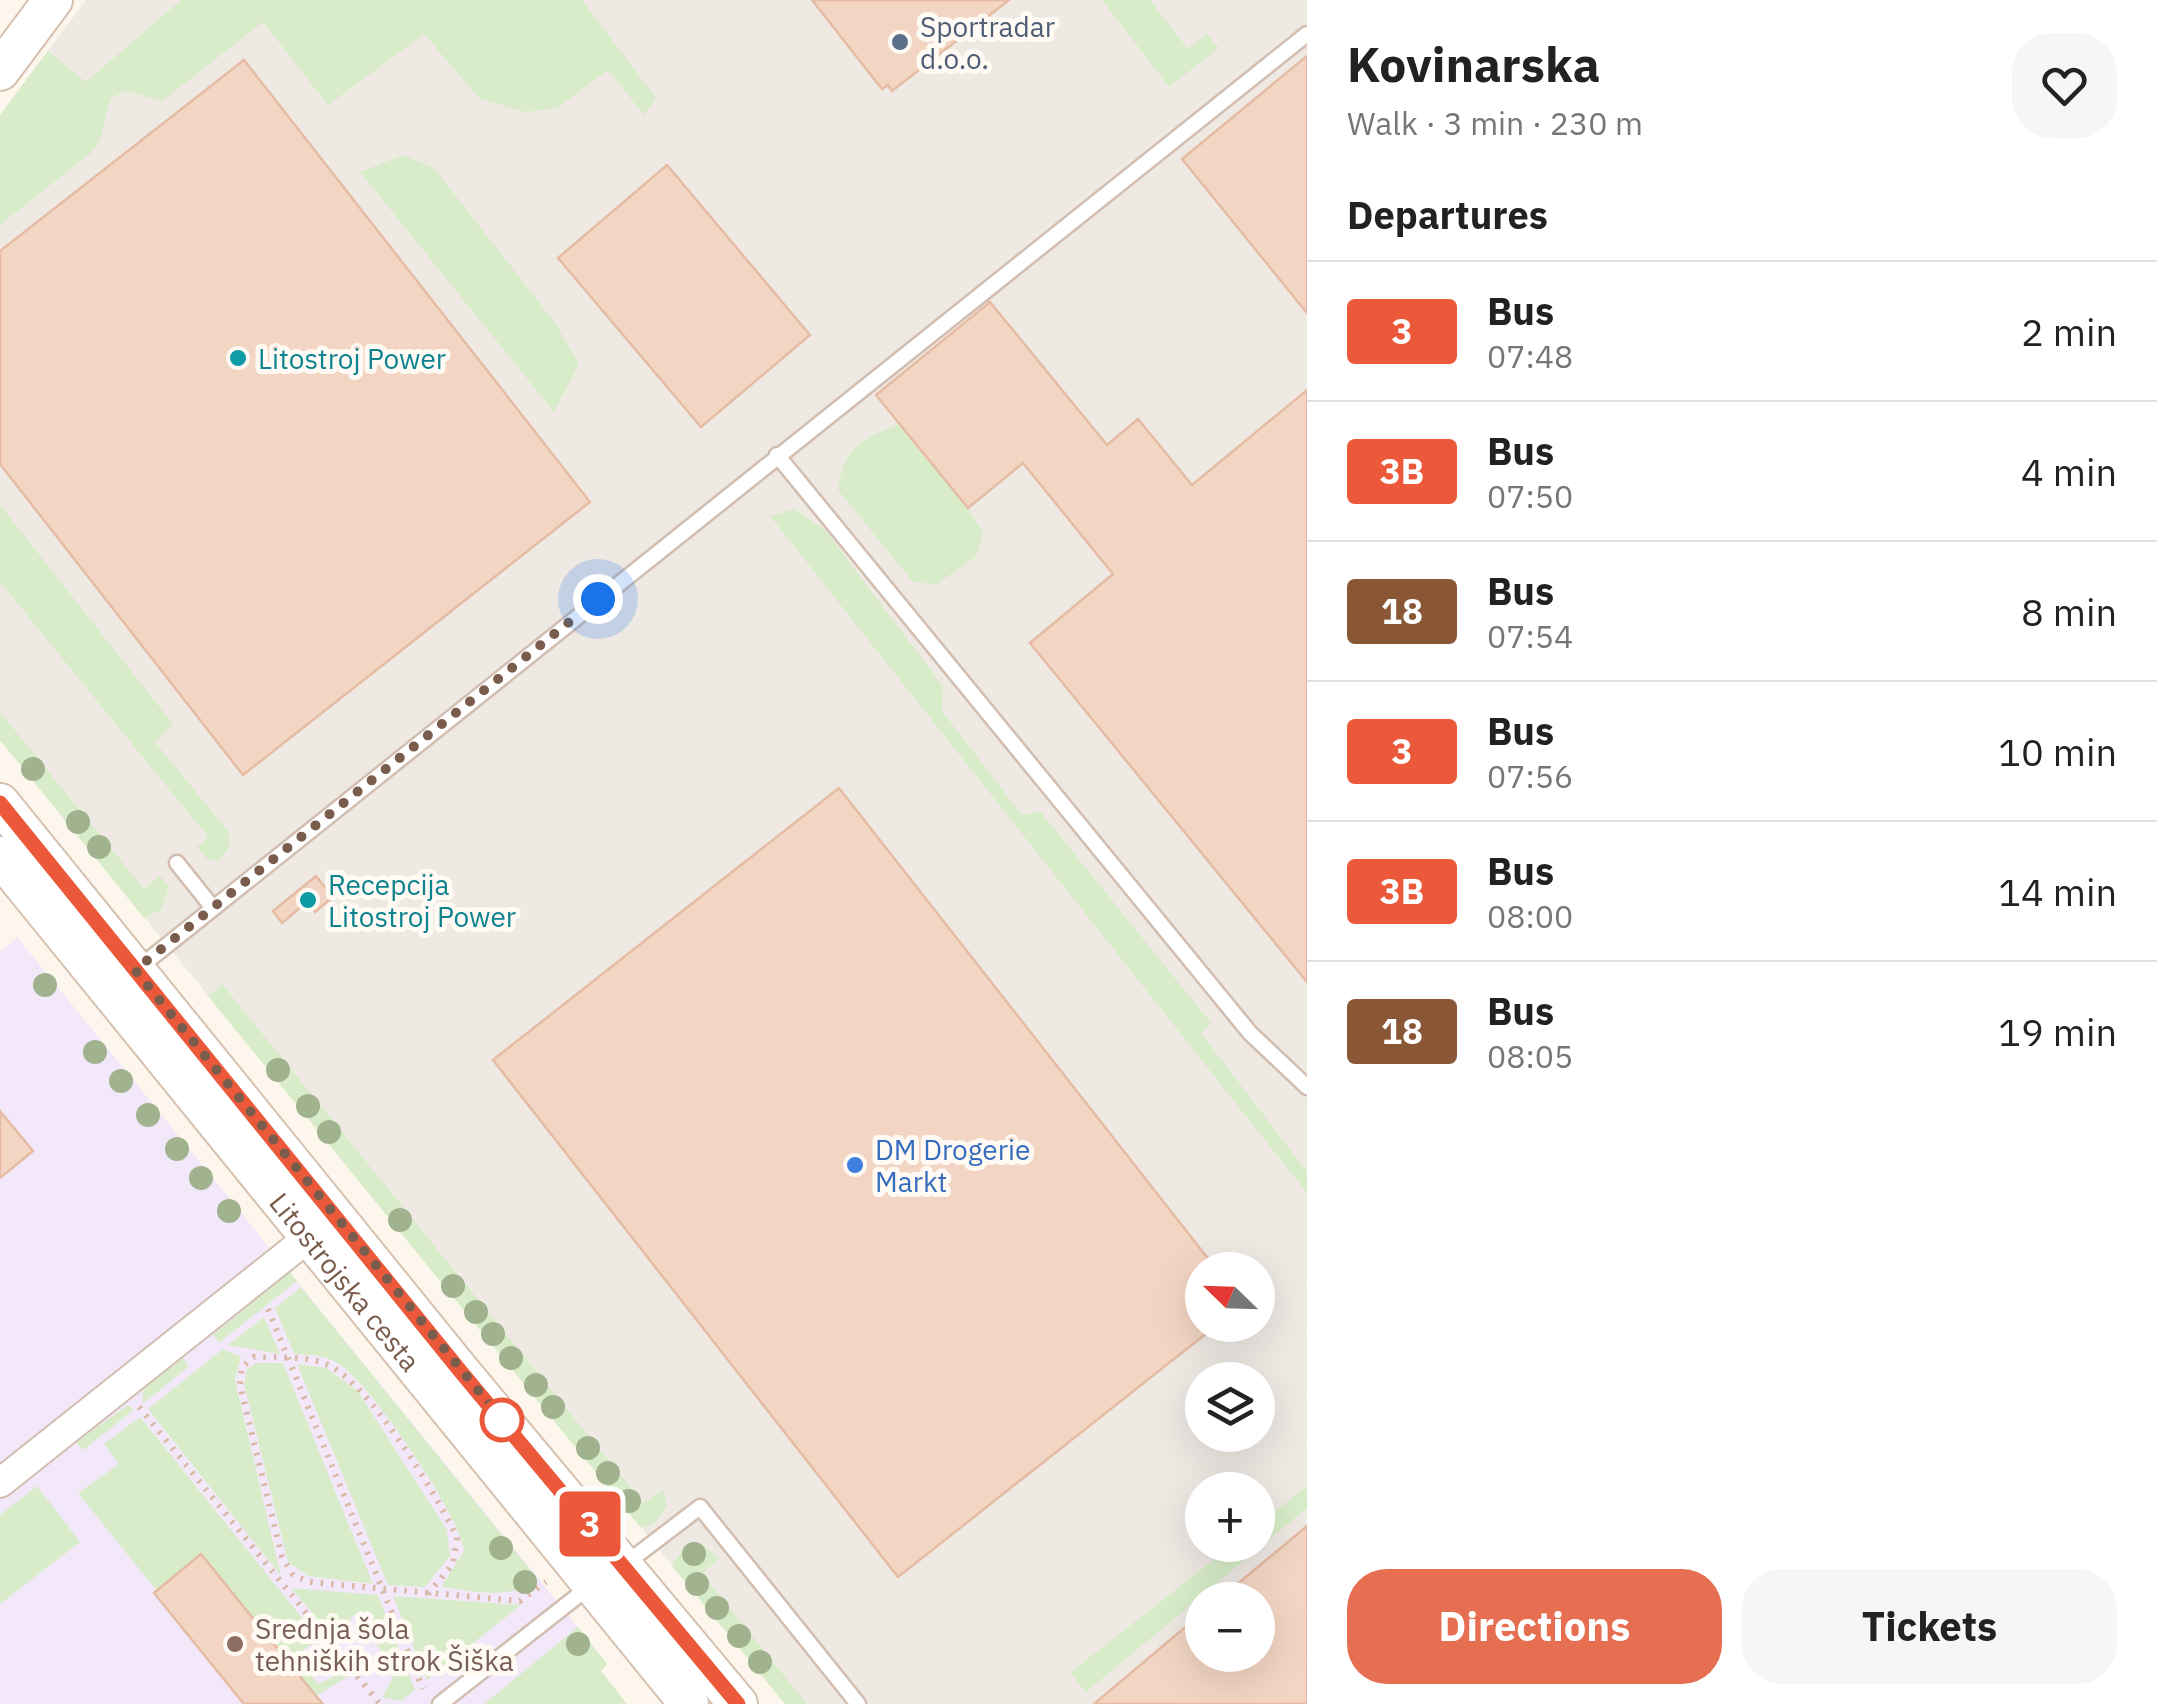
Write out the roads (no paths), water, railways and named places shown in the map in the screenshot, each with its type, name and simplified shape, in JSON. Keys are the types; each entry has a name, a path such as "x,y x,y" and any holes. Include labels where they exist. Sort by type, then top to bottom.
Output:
{"main road":[{"path":"0,71 54,0"},
{"name":"Litostrojska cesta","path":"0,803 124,980 323,1225 593,1584 690,1704"},
{"name":"Litostrojska cesta","path":"0,856 124,980"},
{"name":"Litostrojska cesta","path":"323,1225 461,1372 626,1564 738,1704"}],"street":[{"path":"0,1484 323,1225"}],"lane":[{"path":"124,980 1307,34"},
{"path":"777,455 1250,1033 1307,1087"},
{"path":"177,863 213,908"},
{"path":"440,1704 567,1600 626,1564 700,1507 858,1704"}],"place":[{"name":"Sportradar d.o.o.","path":"900,42"},
{"name":"Litostroj Power","path":"238,358"},
{"name":"Recepcija Litostroj Power","path":"308,900"},
{"name":"DM Drogerie Markt","path":"855,1165"},
{"name":"Srednja šola tehniških strok Šiška","path":"235,1644"}]}
